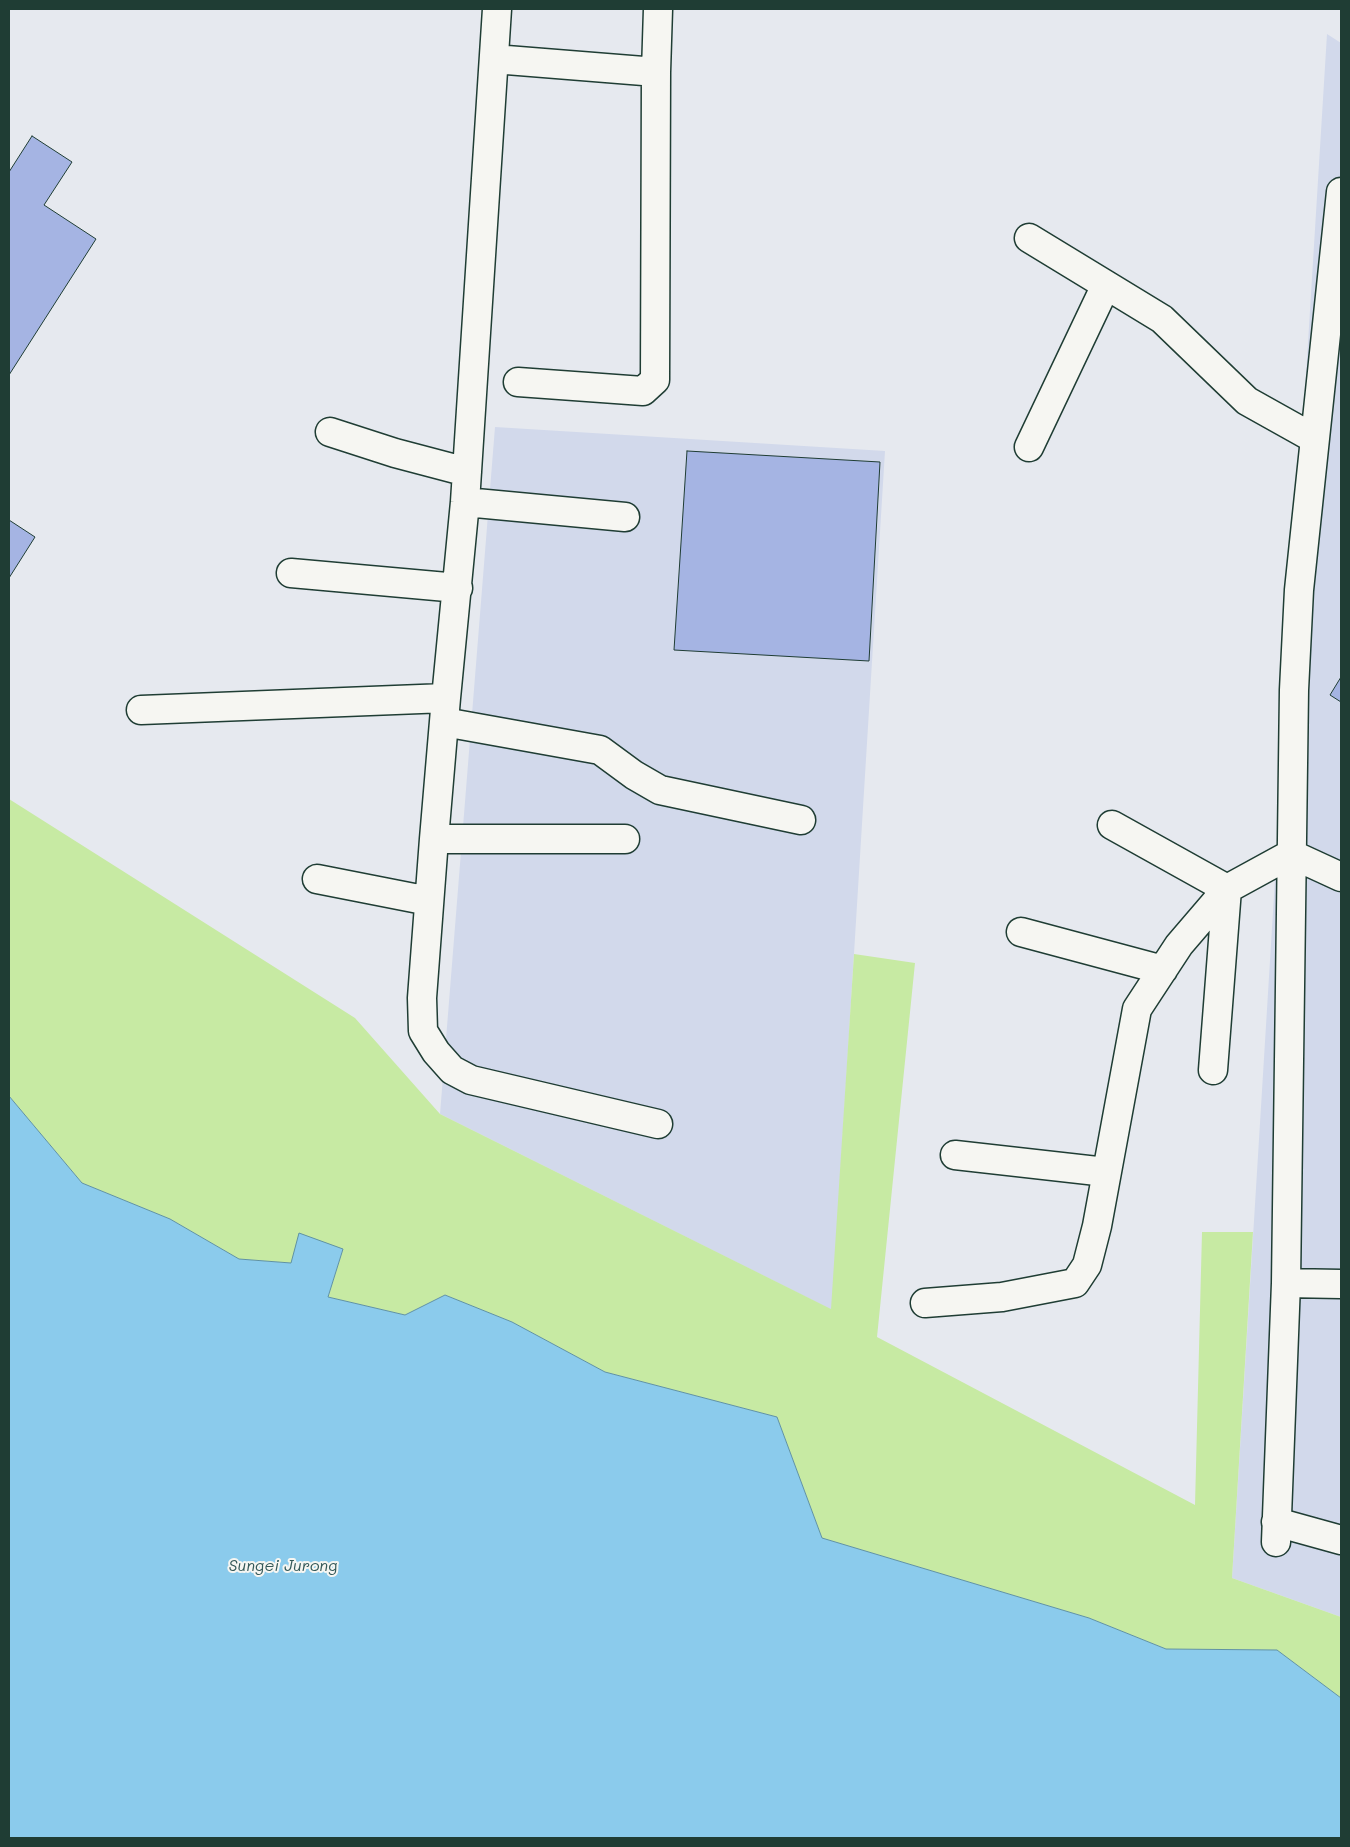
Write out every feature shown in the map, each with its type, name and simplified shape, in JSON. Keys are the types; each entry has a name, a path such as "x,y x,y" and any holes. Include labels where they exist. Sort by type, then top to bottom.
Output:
{"lane":[{"path":"497,9 465,502 429,901 422,998 423,1031 436,1052 452,1070 471,1080 658,1124"},
{"path":"518,382 642,391 655,380 658,9"},
{"path":"494,60 656,72"},
{"path":"1341,192 1334,325 1315,439 1299,590 1294,690 1286,1283 1276,1532 1341,1540"},
{"path":"1029,238 1162,319 1247,401 1315,439"},
{"path":"1029,447 1106,285"},
{"path":"330,432 395,453 467,472"},
{"path":"465,502 625,517"},
{"path":"290,573 458,588"},
{"path":"141,710 445,710 600,750 634,775 660,790 801,820"},
{"path":"1112,825 1227,889"},
{"path":"434,839 625,839"},
{"path":"1291,854 1341,877"},
{"path":"925,1303 1002,1297 1075,1283 1087,1265 1097,1226 1137,1009 1179,945 1227,889 1291,854"},
{"path":"317,879 429,901"},
{"path":"1213,1070 1227,889"},
{"path":"1021,932 1163,970"},
{"path":"955,1155 1106,1172"},
{"path":"1286,1283 1341,1284"}],"shaded area":[{"path":"1327,34 1341,43 1341,1617 1232,1578"},
{"path":"495,427 885,451 832,1310 440,1114"}],"green space":[{"path":"9,799 355,1018 440,1114 831,1309 854,954 915,963 877,1337 1195,1505 1202,1232 1253,1232 1232,1578 1341,1617 1341,1698 1277,1650 1166,1649 1089,1618 822,1538 777,1417 605,1372 512,1322 445,1295 405,1315 328,1297 343,1249 291,1263 239,1259 170,1219 82,1183 9,1096"}],"water":[{"name":"Sungei Jurong","path":"9,1096 82,1183 170,1219 239,1259 291,1263 299,1233 343,1249 328,1297 405,1315 445,1295 512,1322 605,1372 777,1417 822,1538 1089,1618 1166,1649 1277,1650 1341,1698 1341,1838 9,1838"}],"building":[{"path":"32,136 72,162 44,205 96,239 9,375 9,172"},
{"path":"687,451 880,462 869,661 674,650"},
{"path":"9,520 35,537 9,578"},
{"path":"1341,677 1341,702 1330,695"}]}
